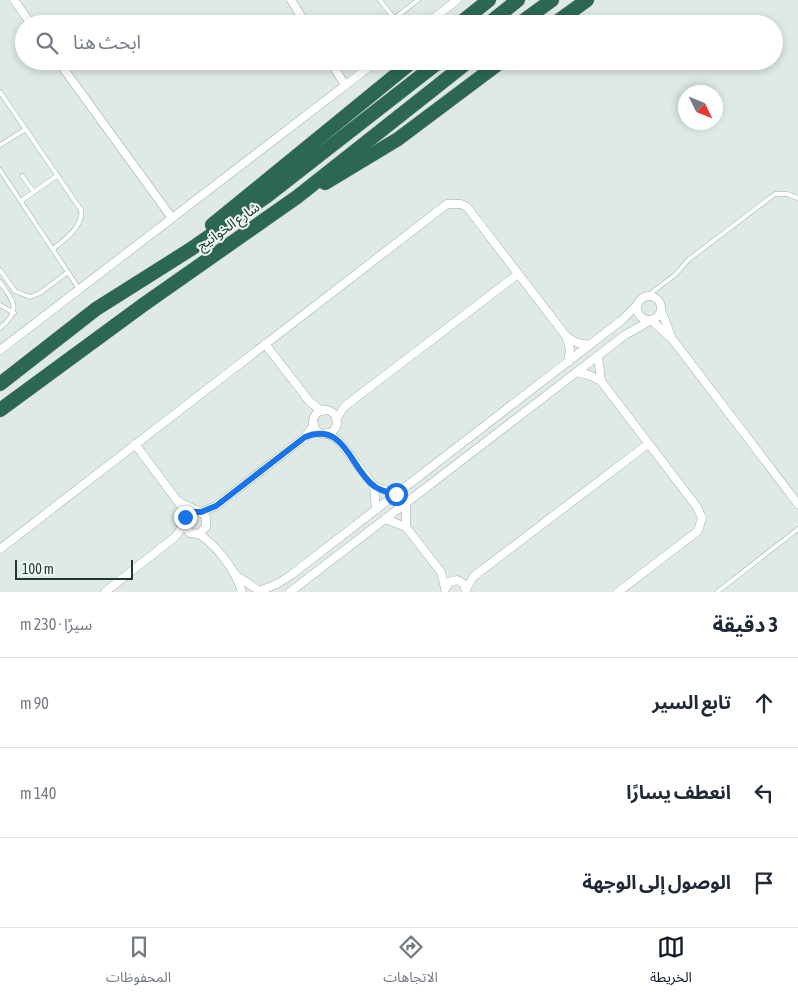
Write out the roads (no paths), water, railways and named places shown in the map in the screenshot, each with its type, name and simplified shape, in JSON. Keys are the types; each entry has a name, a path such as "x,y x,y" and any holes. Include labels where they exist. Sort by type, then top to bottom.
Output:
{"highway":[{"path":"470,15 489,0"},
{"path":"499,15 518,0"},
{"path":"531,15 552,0"},
{"path":"567,15 588,0"},
{"path":"191,249 219,219 262,186 402,70"},
{"name":"شارع الخوانيج","path":"0,384 104,304 191,249 267,196 428,70"},
{"name":"شارع الخوانيج","path":"0,410 143,305 297,197 458,70"},
{"path":"297,197 374,155 490,70"}],"street":[{"path":"14,0 25,15"},
{"path":"290,0 300,15"},
{"path":"438,15 457,0"},
{"path":"65,70 172,218"},
{"path":"336,70 346,85"},
{"path":"0,350 365,70"},
{"path":"0,549 447,204 461,204 467,207 566,336 577,343 590,345"},
{"path":"310,402 322,410 330,412 345,406 518,274"},
{"path":"135,444 180,502 185,521 194,533 210,542 236,575 260,591 284,580 376,510 622,320 639,301 647,296 659,301 673,340"},
{"path":"637,305 638,314 646,320 651,320 673,340 798,504"},
{"path":"290,592 625,335 658,316 661,310"},
{"path":"566,336 570,349 568,362"},
{"path":"176,537 194,533 206,523 216,506 305,437 314,425 315,416 310,402 265,344"},
{"path":"598,356 600,381"},
{"path":"577,372 589,375 600,381 700,512 701,525 693,535 618,592"},
{"path":"0,419 23,393"},
{"path":"305,437 323,433 336,422 345,406"},
{"path":"315,416 322,410"},
{"path":"330,412 336,422 339,441"},
{"path":"314,425 323,433 339,441 374,486 396,494"},
{"path":"441,572 445,590 457,581 474,576 648,444"},
{"path":"374,486 376,510"},
{"path":"180,502 197,511 206,523 210,542"},
{"path":"406,503 406,527"},
{"path":"105,592 176,537 185,521 197,511 216,506"},
{"path":"385,519 406,527 441,572 457,581 466,590 474,576"},
{"path":"236,575 242,592"}],"lane":[{"path":"380,0 392,15"},
{"path":"398,15 418,0"},
{"path":"0,92 81,210 82,216 70,234 53,249"},
{"path":"0,146 26,129"},
{"path":"0,170 79,289"},
{"path":"21,202 58,175"},
{"path":"22,176 34,192"},
{"path":"647,296 675,275 688,260 775,194 787,194 798,198"},
{"path":"0,270 19,295 30,297 35,296 68,272"},
{"path":"0,284 12,300 14,313 9,321 0,328"},
{"path":"0,306 14,313"},
{"path":"717,592 798,530"}]}
